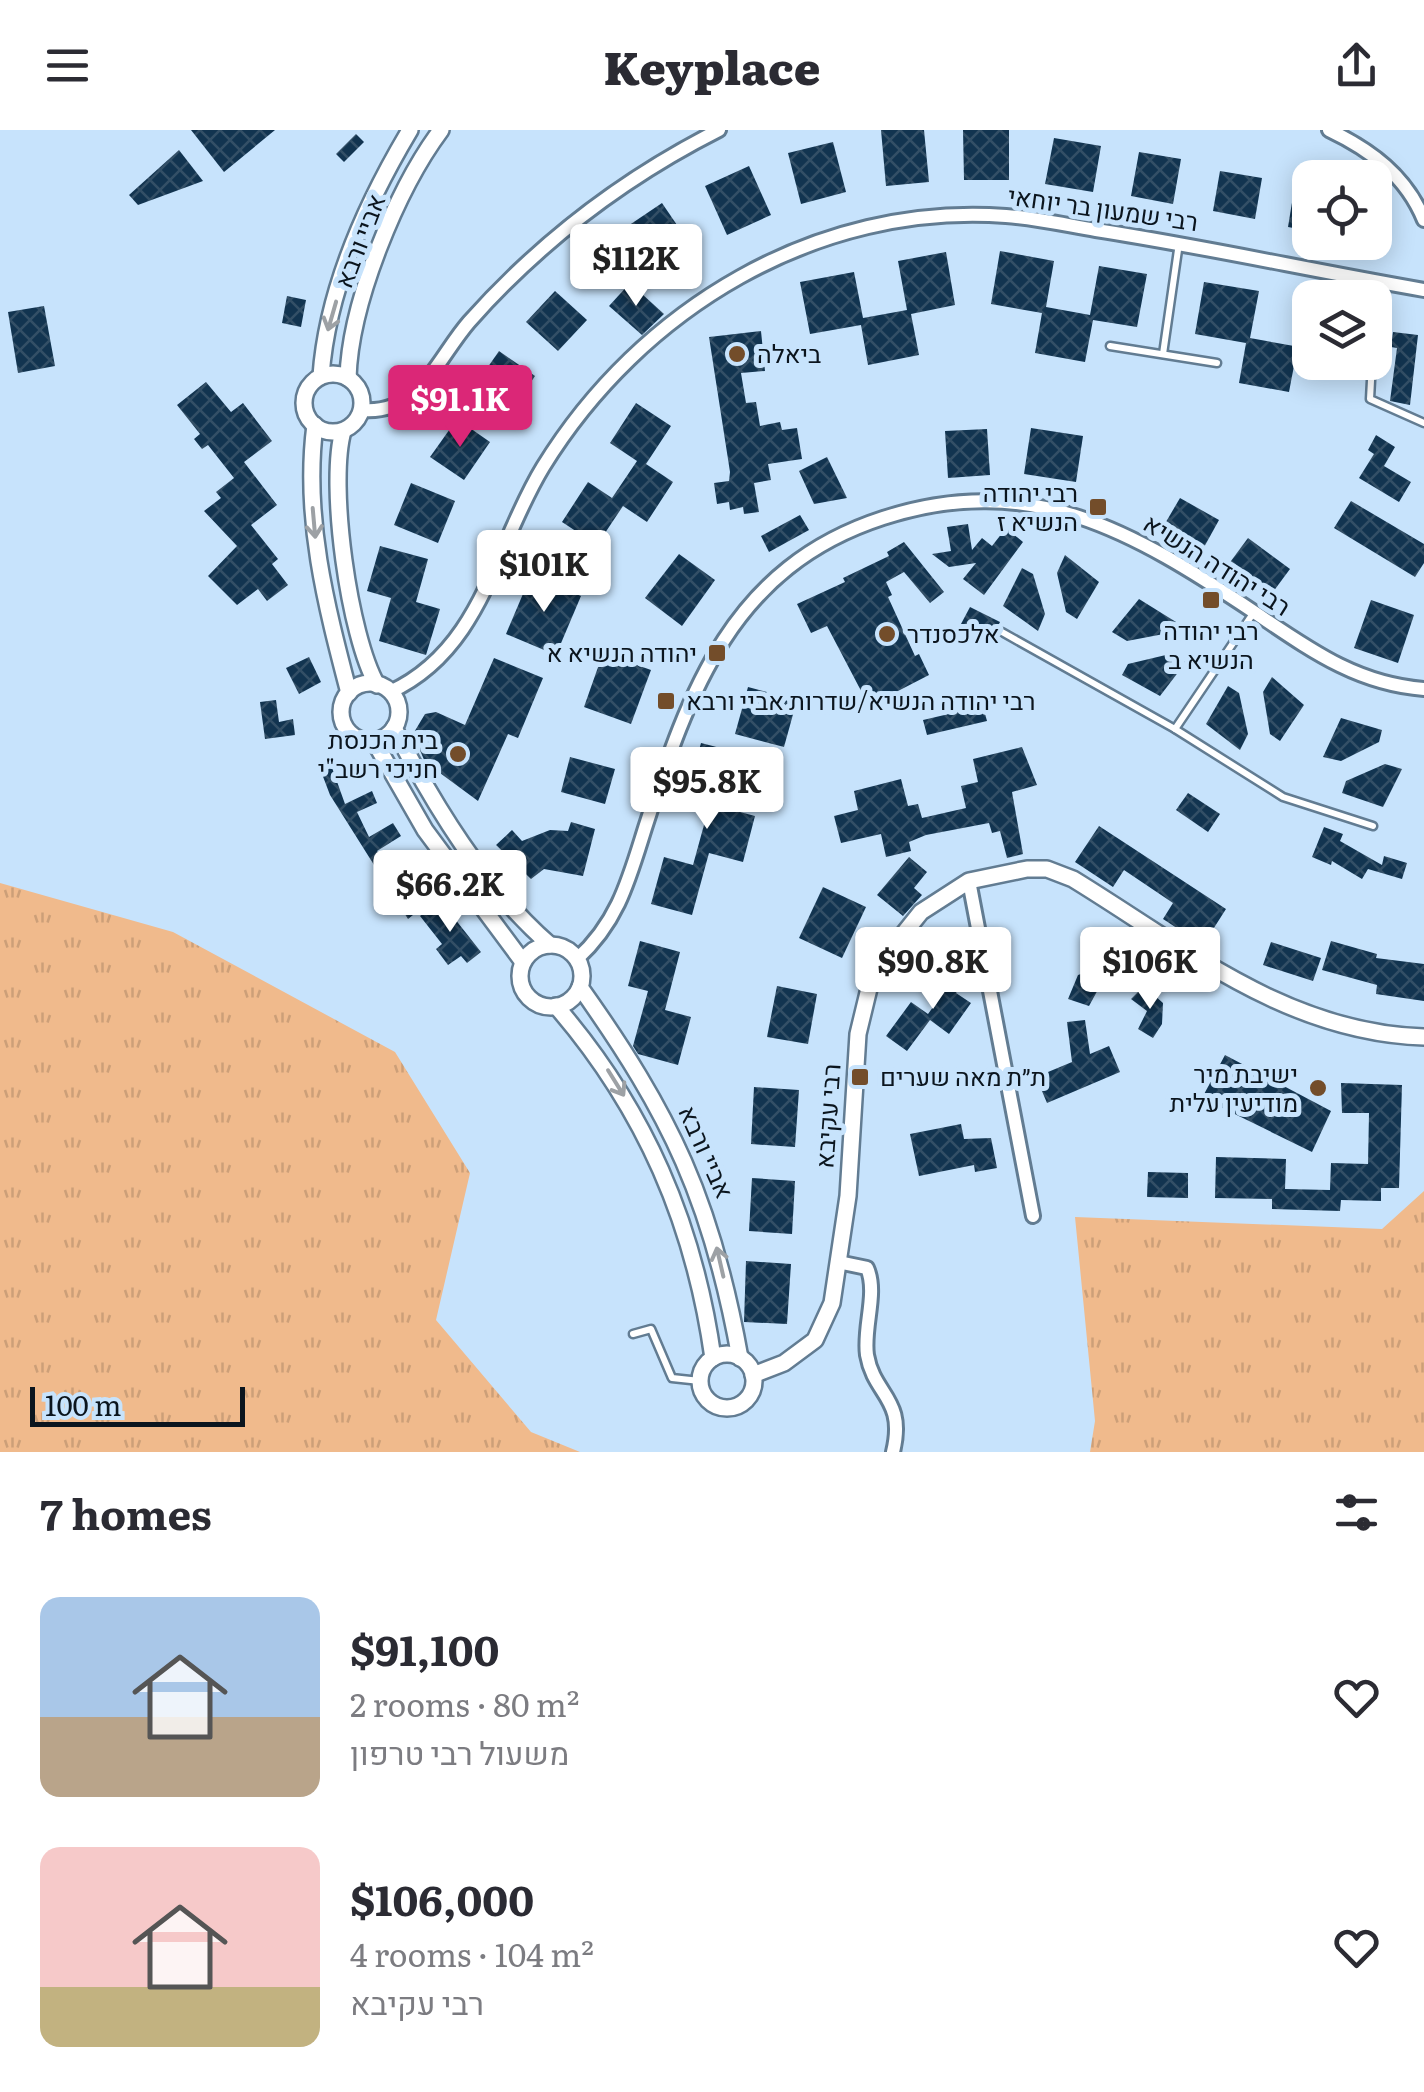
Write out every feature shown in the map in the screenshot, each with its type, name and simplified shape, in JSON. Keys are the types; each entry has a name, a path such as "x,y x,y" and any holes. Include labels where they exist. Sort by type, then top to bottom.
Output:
{"street":[{"name":"אביי ורבא","path":"321,376 323,347 361,228 410,130"},
{"name":"אביי ורבא","path":"348,378 349,352 385,237 442,130"},
{"path":"384,689 361,685 349,693 341,709 345,728 364,741 374,741 394,728 399,709 384,689 345,563 337,486 343,430 362,410 400,405 418,392 468,323 566,228 627,180 719,130"},
{"path":"1329,130 1367,148 1393,173 1424,220"},
{"name":"רבי שמעון בר יוחאי","path":"384,689 444,658 466,630 543,467 601,387 646,340 757,266 851,233 948,217 1006,216 1180,242 1373,280"},
{"name":"רבי שמעון בר יוחאי","path":"1392,284 1424,290"},
{"path":"343,430 315,426 308,418 304,399 321,376 348,378 361,392 362,410"},
{"path":"315,426 310,486 314,527 349,693"},
{"name":"רבי יהודה הנשיא","path":"577,959 613,920 678,724 721,640 742,610 773,581 842,535 888,516 959,501 1008,499 1048,506 1152,547 1331,663 1366,680 1424,688"},
{"path":"394,728 445,817 517,914 550,945 567,950 577,959 580,987 572,999 556,1006 536,1004 525,994 520,980 523,962 532,952 550,945"},
{"path":"374,741 426,830 523,962"},
{"name":"רבי עקיבא","path":"753,1374 784,1362 815,1340 832,1303 848,1196 858,1034 873,972 921,912 969,881 1000,872 1047,870 1073,880 1221,976 1265,997 1330,1021 1424,1037"},
{"path":"969,881 1032,1216"},
{"name":"אביי ורבא","path":"580,987 664,1114 696,1185 714,1238 740,1358"},
{"name":"אביי ורבא","path":"556,1006 611,1074 654,1150 691,1245 713,1358"},
{"path":"838,1262 867,1268 872,1280 865,1325 868,1360 895,1415 898,1428 893,1452"},
{"path":"713,1358 740,1358 753,1374 747,1399 730,1408 710,1402 700,1382 713,1358"}],"lane":[{"path":"1163,354 1180,242"},
{"path":"1110,346 1217,362"},
{"path":"1371,380 1370,399 1424,423"},
{"path":"1175,729 1254,612"},
{"path":"1002,632 1175,729 1283,797 1373,826"},
{"path":"633,1334 651,1329 672,1378 700,1382"}],"green space":[{"path":"0,883 173,932 395,1052 470,1173 436,1320 531,1432 580,1452 0,1452"},
{"path":"1424,1191 1424,1452 1090,1452 1095,1421 1075,1217 1382,1229"}],"building":[{"path":"191,130 275,130 224,172"},
{"path":"881,130 924,130 929,182 886,186"},
{"path":"963,130 1009,130 1009,180 964,180"},
{"path":"356,134 364,142 344,162 336,154"},
{"path":"1054,138 1101,146 1093,192 1045,184"},
{"path":"833,142 846,192 801,204 788,153"},
{"path":"179,150 203,181 138,205 129,195"},
{"path":"1139,152 1181,159 1173,204 1131,196"},
{"path":"749,166 771,215 727,235 705,186"},
{"path":"1220,171 1262,178 1255,219 1213,211"},
{"path":"662,203 696,253 656,280 622,230"},
{"path":"1000,251 1054,261 1046,307 1090,315 1099,266 1147,274 1137,327 1093,320 1085,362 1035,353 1042,313 991,304"},
{"path":"946,252 955,305 911,314 919,355 868,365 861,325 810,334 800,282 854,272 863,318 907,310 898,261"},
{"path":"1204,282 1259,291 1250,338 1292,346 1289,392 1239,383 1246,343 1195,334"},
{"path":"630,283 664,314 642,335 609,306"},
{"path":"555,291 587,320 558,351 526,322"},
{"path":"287,296 306,300 301,327 282,323"},
{"path":"44,306 55,366 18,373 8,312"},
{"path":"761,331 765,371 741,373 746,403 756,402 760,426 780,422 782,430 797,428 802,459 768,464 771,480 754,483 759,512 744,514 743,507 730,510 729,502 717,504 714,483 729,481 730,472 709,337"},
{"path":"1393,332 1418,335 1410,405 1390,401 1397,348 1392,347"},
{"path":"499,351 535,376 508,415 472,390"},
{"path":"206,382 231,412 243,403 272,441 244,462 277,505 251,525 278,559 272,564 288,585 267,601 258,589 237,605 208,576 237,546 204,511 221,498 216,492 234,478 208,445 202,449 194,439 200,434 177,405"},
{"path":"636,403 671,426 646,464 673,482 647,522 623,506 597,545 562,522 588,482 612,498 637,461 610,443"},
{"path":"457,419 490,442 464,480 430,457"},
{"path":"1031,428 1083,436 1076,482 1024,474"},
{"path":"987,429 990,475 948,478 945,431"},
{"path":"1376,435 1395,447 1384,466 1411,482 1399,502 1359,478 1374,454 1368,450"},
{"path":"827,457 847,498 814,504 799,471"},
{"path":"411,483 455,501 438,543 394,525"},
{"path":"1180,498 1219,520 1203,549 1163,527"},
{"path":"1351,501 1424,544 1424,563 1415,577 1334,528"},
{"path":"800,515 809,530 769,552 761,536"},
{"path":"968,524 972,550 982,538 992,546 1006,528 1023,542 984,595 963,579 976,563 949,567 932,554 951,551 947,527"},
{"path":"1248,538 1290,569 1270,596 1228,565"},
{"path":"904,542 944,592 930,603 904,572 886,582 892,595 888,597 915,656 919,654 929,675 869,706 827,626 811,633 797,604 845,582 843,578 889,556 887,552"},
{"path":"380,546 428,559 416,602 440,609 426,655 379,641 391,598 367,591"},
{"path":"679,554 715,580 682,626 645,598"},
{"path":"1065,555 1099,582 1077,619 1066,612 1057,573"},
{"path":"1022,568 1033,574 1045,614 1038,631 1003,606"},
{"path":"531,575 581,596 556,655 506,634"},
{"path":"1139,599 1176,622 1169,633 1127,641 1112,632"},
{"path":"1371,600 1414,615 1398,663 1354,648"},
{"path":"970,607 1000,622 991,639 961,624"},
{"path":"603,653 651,670 631,724 584,707"},
{"path":"1170,654 1186,662 1160,696 1122,675 1128,664"},
{"path":"309,657 321,682 299,694 286,668"},
{"path":"494,658 543,678 518,738 508,734 478,801 425,762 413,734 425,714 436,712 465,725"},
{"path":"1272,677 1304,705 1280,741 1270,734 1263,692"},
{"path":"1228,686 1239,693 1248,734 1240,750 1206,724"},
{"path":"748,687 797,700 784,747 735,734"},
{"path":"276,700 279,722 293,719 295,735 265,739 260,702"},
{"path":"983,706 987,721 927,735 923,720"},
{"path":"1341,718 1382,730 1379,742 1341,761 1323,757"},
{"path":"701,743 740,753 725,808 755,816 743,862 709,853 692,915 651,904 664,857 693,865 713,792 689,786"},
{"path":"1022,747 1037,785 1012,792 1023,854 1007,858 1000,831 992,833 989,823 926,835 909,842 911,851 886,857 881,834 841,843 834,816 858,810 854,791 901,779 908,806 918,804 922,818 966,808 961,786 978,782 973,759"},
{"path":"570,757 615,769 605,804 561,792"},
{"path":"330,762 345,804 372,791 377,803 357,812 369,837 393,823 401,836 377,851 398,882 425,868 432,882 411,892 423,907 408,919 330,795 319,766"},
{"path":"1385,764 1402,769 1383,807 1342,793 1346,781"},
{"path":"1188,793 1220,814 1208,832 1176,810"},
{"path":"571,822 595,829 583,876 544,869 531,879 496,845 512,830 522,841 550,830 568,831"},
{"path":"1099,826 1226,909 1203,945 1163,919 1173,903 1124,870 1113,887 1075,862"},
{"path":"1324,827 1343,834 1340,841 1382,865 1384,856 1407,863 1402,879 1368,869 1362,879 1332,861 1331,865 1312,857"},
{"path":"909,857 927,872 914,888 922,895 903,916 877,895"},
{"path":"823,887 866,907 842,958 799,938"},
{"path":"440,900 481,952 467,963 461,956 448,965 436,949 442,944 420,916"},
{"path":"640,941 680,952 665,1010 691,1017 678,1065 638,1054 633,1046 648,991 628,986"},
{"path":"1331,941 1377,954 1376,958 1424,964 1424,1001 1376,994 1377,985 1322,970"},
{"path":"1271,942 1321,958 1313,981 1263,965"},
{"path":"970,956 975,966 956,993 971,1003 949,1034 930,1020 907,1051 886,1036 911,1002 928,1014"},
{"path":"1102,967 1124,973 1119,991 1100,986 1089,1006 1068,999 1078,975"},
{"path":"777,986 817,994 808,1044 767,1037"},
{"path":"1144,986 1163,1003 1162,1024 1153,1038 1138,1029 1147,1011 1131,999"},
{"path":"1085,1020 1090,1054 1109,1046 1120,1072 1047,1103 1036,1077 1072,1062 1067,1022"},
{"path":"1225,1055 1331,1111 1312,1152 1202,1098"},
{"path":"1341,1083 1402,1085 1399,1188 1381,1188 1381,1201 1341,1200 1340,1211 1272,1209 1272,1199 1215,1198 1216,1157 1286,1159 1285,1189 1330,1190 1331,1163 1368,1164 1369,1113 1342,1113"},
{"path":"754,1087 799,1090 795,1147 751,1144"},
{"path":"961,1124 964,1139 991,1138 997,1168 975,1172 974,1165 919,1176 910,1134"},
{"path":"1148,1172 1188,1173 1188,1198 1147,1197"},
{"path":"752,1178 795,1181 792,1234 749,1231"},
{"path":"746,1261 791,1264 787,1324 744,1322"}],"place":[{"name":"ביאלה","path":"737,354"},
{"name":"רבי יהודה הנשיא ז","path":"1098,507"},
{"name":"רבי יהודה הנשיא ב","path":"1211,600"},
{"name":"אלכסנדר","path":"887,634"},
{"name":"יהודה הנשיא א","path":"717,653"},
{"name":"רבי יהודה הנשיא/שדרות אביי ורבא","path":"666,701"},
{"name":"בית הכנסת חניכי רשב\"י","path":"458,754"},
{"name":"ת״ת מאה שערים","path":"860,1077"},
{"name":"ישיבת מיר מודיעין עלית","path":"1318,1088"}]}
